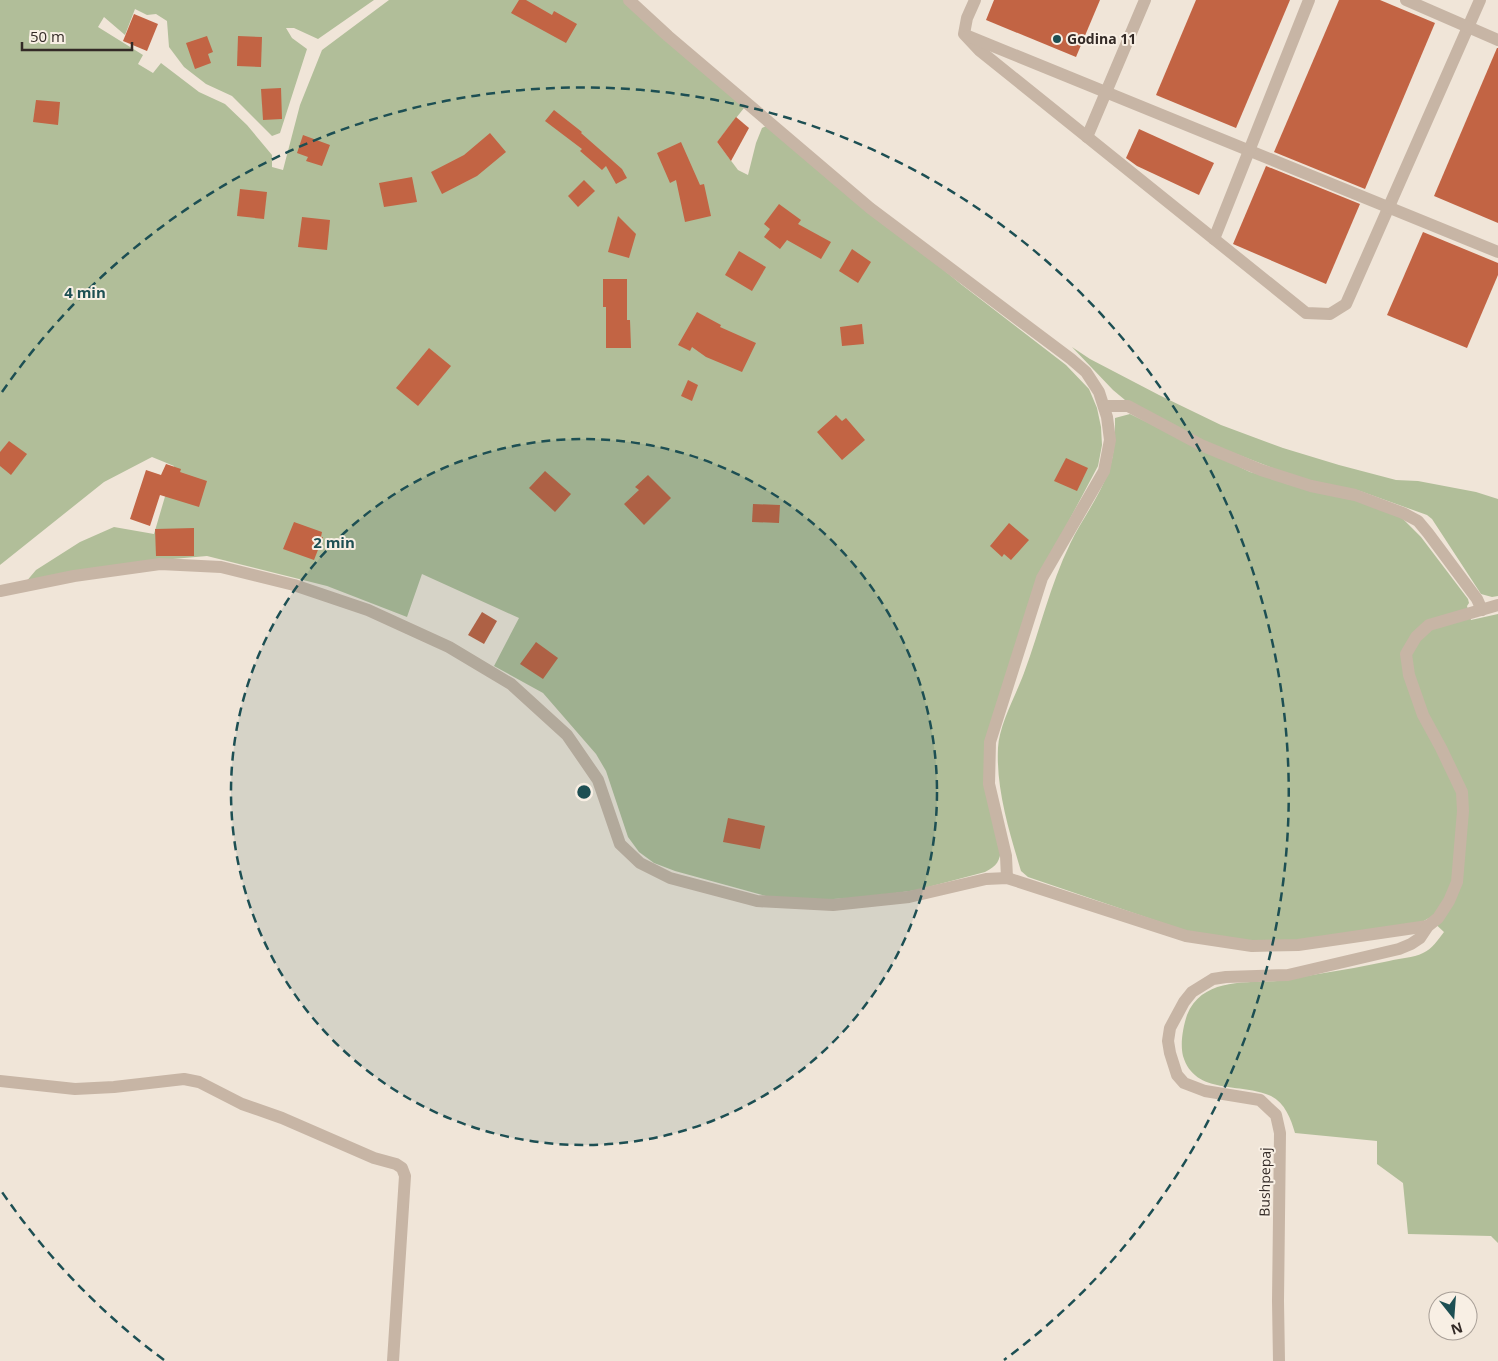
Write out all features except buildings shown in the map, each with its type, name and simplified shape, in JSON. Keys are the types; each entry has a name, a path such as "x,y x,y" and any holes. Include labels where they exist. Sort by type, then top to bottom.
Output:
{"street":[{"path":"629,0 870,208 1071,359 1086,372 1099,392 1104,406 1110,440 1104,471 1042,578 990,742 990,784 1006,856 1007,878"},
{"path":"964,34 967,18 975,0"},
{"path":"1087,137 1145,0"},
{"path":"1214,239 1309,0"},
{"path":"1406,0 1498,40"},
{"path":"964,34 979,50 1306,314 1330,314 1346,304 1480,0"},
{"path":"964,34 1498,252"},
{"path":"1104,406 1128,406 1201,445 1261,470 1311,486 1355,495 1403,513 1418,521 1477,599 1482,610"},
{"path":"0,591 74,576 160,564 221,568 294,585 368,610 449,647 510,684 566,735 598,780 620,844 640,863 670,878 757,901 833,905 909,897 986,878 1007,878 1186,936 1252,946 1298,945 1428,926 1438,918 1449,901 1457,882 1464,811 1462,792 1441,748 1422,715 1409,675 1406,654 1416,637 1429,624 1498,605"},
{"name":"Bushpepaj","path":"1279,1361 1280,1134 1276,1115 1260,1100 1205,1091 1184,1083 1177,1075 1170,1053 1168,1040 1170,1028 1184,1002 1192,992 1213,979 1288,975 1399,949 1420,938 1428,926"},
{"path":"0,1080 75,1089 114,1087 184,1079 199,1082 242,1104 282,1118 374,1158 396,1164 402,1168 405,1176 393,1361"}],"green space":[{"path":"0,0 374,0 318,39 294,28 286,28 292,38 307,49 280,133 272,136 232,96 206,84 184,67 169,47 167,21 156,14 147,15 135,9 125,35 104,17 98,27 143,55 138,64 153,73 161,63 199,92 225,104 247,125 272,155 272,167 283,170 300,105 322,50 389,0 631,0 744,108 717,142 738,170 748,175 762,128 768,125 962,285 1066,365 1089,389 1097,408 1102,445 1098,466 1064,530 986,744 1001,848 999,860 995,865 985,872 917,890 867,897 817,900 773,898 675,871 654,863 639,852 628,837 606,771 596,754 543,693 494,666 519,618 422,574 407,617 327,586 207,556 138,562 25,583 36,570 80,542 114,527 154,534 174,466 152,457 104,482 0,565"},
{"path":"1072,347 1090,359 1221,425 1283,448 1396,480 1418,481 1476,492 1498,499 1498,596 1492,597 1481,594 1432,519 1427,515 1360,491 1304,480 1200,440 1125,400"},
{"path":"1130,414 1250,472 1352,498 1402,518 1421,537 1468,599 1469,603 1467,606 1471,620 1498,614 1498,1243 1491,1236 1408,1234 1403,1183 1377,1164 1377,1141 1295,1133 1287,1112 1276,1099 1259,1092 1208,1083 1189,1069 1183,1056 1182,1036 1187,1015 1194,1003 1203,994 1226,985 1277,981 1419,955 1432,947 1444,932 1429,918 1422,922 1276,945 1207,938 1028,877 1021,871 1001,794 998,748 1001,730 1030,657 1063,560 1101,489 1109,470 1114,451 1115,418"}],"place":[{"name":"Godina 11","path":"1057,39"}]}
